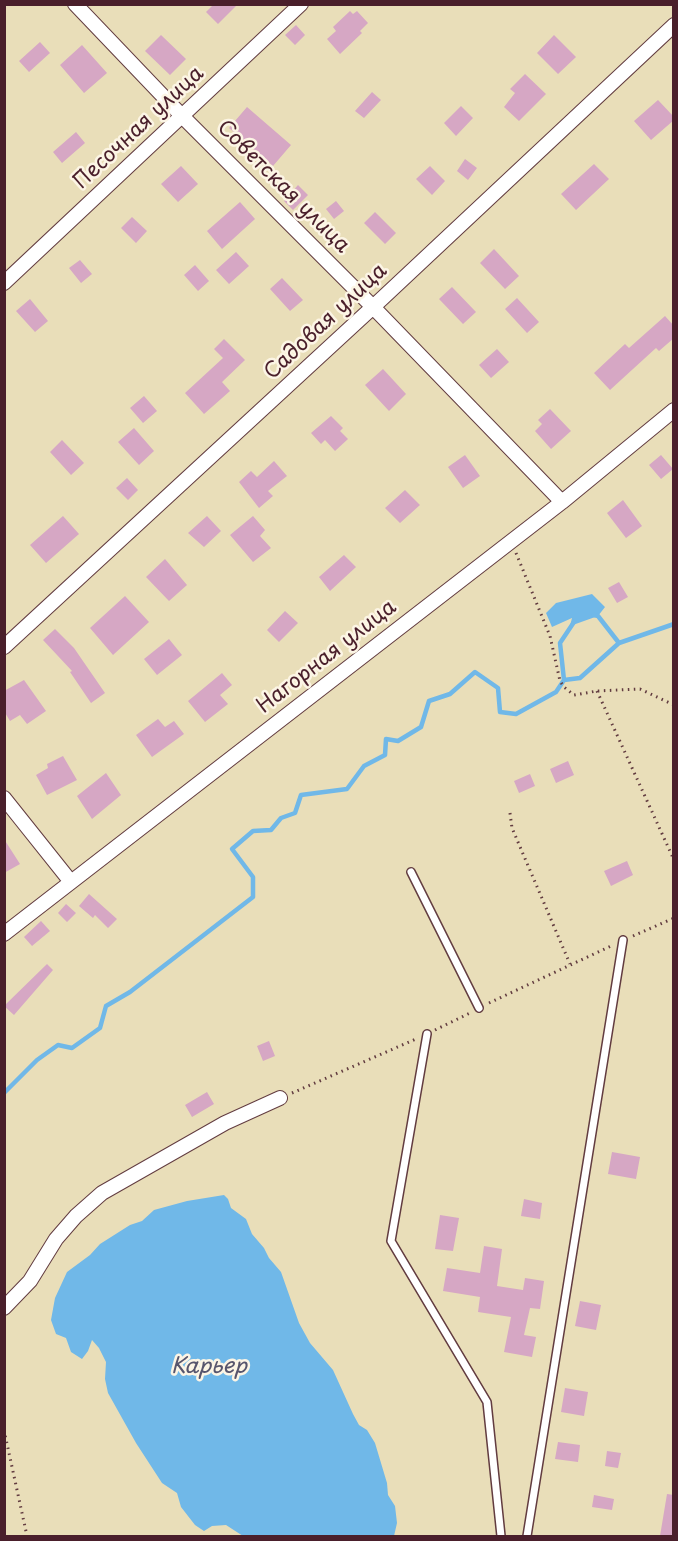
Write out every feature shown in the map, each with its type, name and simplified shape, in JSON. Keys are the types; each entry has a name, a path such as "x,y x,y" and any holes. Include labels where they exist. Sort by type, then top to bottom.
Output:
{"street":[{"name":"Советская улица","path":"75,4 182,116 373,307 562,502"},
{"name":"Песочная улица","path":"4,283 301,4"},
{"name":"Садовая улица","path":"4,647 373,307 674,25"},
{"name":"Нагорная улица","path":"4,934 562,502 674,410"},
{"path":"4,798 71,882"},
{"path":"4,1308 30,1281 56,1239 76,1216 102,1193 225,1123 280,1098"}],"lane":[{"path":"411,873 479,1008"},
{"path":"527,1536 623,940"},
{"path":"427,1034 391,1241 487,1402 501,1536"}],"path":[{"path":"511,541 550,636 560,681 564,687 574,695 597,691 640,689 674,705"},
{"path":"597,691 674,860"},
{"path":"510,813 512,828 570,964"},
{"path":"4,1430 27,1536"}],"water":[{"path":"592,594 605,607 598,616 570,626 572,618 552,627 546,613 556,603"},
{"name":"Карьер","path":"224,1195 231,1208 246,1219 252,1234 281,1272 299,1323 310,1343 333,1370 359,1425 367,1430 375,1443 387,1483 388,1495 395,1506 397,1523 394,1536 243,1536 226,1525 212,1526 204,1531 195,1525 181,1507 177,1493 162,1483 136,1443 108,1393 105,1379 106,1362 99,1348 92,1340 82,1359 71,1352 66,1338 56,1334 51,1320 55,1298 67,1272 90,1255 100,1244 130,1225 142,1221 154,1210 187,1201"}],"building":[{"path":"214,4 238,4 218,24 206,12"},
{"path":"350,11 353,14 357,11 368,23 360,31 362,33 340,54 327,39 336,31 333,27"},
{"path":"296,25 305,35 295,45 285,35"},
{"path":"161,35 186,59 170,75 145,51"},
{"path":"554,35 576,57 558,74 537,53"},
{"path":"40,42 50,53 29,72 19,61"},
{"path":"82,45 107,73 84,93 60,65"},
{"path":"525,74 546,94 519,121 504,107 515,93 510,89"},
{"path":"372,92 381,100 364,118 355,111"},
{"path":"658,100 674,117 674,120 651,140 634,121"},
{"path":"461,106 473,118 456,136 444,123"},
{"path":"247,107 291,145 273,166 229,128"},
{"path":"76,132 85,143 62,163 53,152"},
{"path":"465,159 477,168 468,180 457,171"},
{"path":"594,164 609,179 576,210 561,194"},
{"path":"181,166 198,184 178,202 161,184"},
{"path":"430,166 445,181 432,195 416,179"},
{"path":"298,185 308,195 293,210 284,201"},
{"path":"336,201 344,211 334,219 326,209"},
{"path":"240,202 255,219 222,249 207,231"},
{"path":"375,212 396,233 385,244 364,223"},
{"path":"132,217 147,231 136,243 121,228"},
{"path":"494,249 519,276 505,289 480,263"},
{"path":"236,252 249,266 229,284 216,270"},
{"path":"80,260 92,274 81,283 69,268"},
{"path":"195,265 209,281 198,291 184,275"},
{"path":"282,278 303,300 290,311 270,289"},
{"path":"452,287 476,312 463,324 439,299"},
{"path":"517,298 539,322 527,333 505,309"},
{"path":"30,299 48,321 35,332 16,311"},
{"path":"665,316 674,326 674,338 659,351 656,348 610,390 594,373 625,344 629,348"},
{"path":"224,339 245,360 222,382 230,391 204,414 185,393 223,358 214,349"},
{"path":"497,349 509,362 491,378 479,365"},
{"path":"383,369 406,394 389,411 365,385"},
{"path":"144,396 157,411 143,423 130,408"},
{"path":"550,409 571,431 551,449 535,431 542,424 538,420"},
{"path":"331,416 343,428 340,431 348,439 335,451 325,440 321,444 311,433"},
{"path":"134,428 154,451 139,465 118,442"},
{"path":"62,440 84,463 71,475 50,452"},
{"path":"465,455 480,476 463,488 448,467"},
{"path":"661,455 673,469 661,479 649,465"},
{"path":"274,461 287,476 268,491 273,496 259,508 239,482 251,471 257,477"},
{"path":"127,478 138,490 128,500 116,488"},
{"path":"405,490 420,505 400,523 385,508"},
{"path":"623,500 642,526 626,538 607,513"},
{"path":"63,516 79,534 46,563 30,545"},
{"path":"207,516 221,531 204,547 188,533"},
{"path":"253,516 265,530 260,536 271,548 253,562 230,535"},
{"path":"344,555 356,567 330,591 319,577"},
{"path":"165,559 187,585 169,601 146,577"},
{"path":"619,582 628,597 617,603 608,588"},
{"path":"125,596 149,622 113,655 90,628"},
{"path":"285,611 298,623 279,642 267,630"},
{"path":"55,629 74,648 105,693 91,703 70,672 72,671 43,640"},
{"path":"169,639 182,655 157,675 144,659"},
{"path":"222,673 232,685 220,695 228,704 205,722 188,701"},
{"path":"24,680 46,711 27,724 20,715 10,721 4,711 4,691"},
{"path":"158,719 165,727 174,721 184,734 152,757 136,735"},
{"path":"63,756 77,780 47,795 36,775 48,768 47,764"},
{"path":"568,761 574,775 556,783 550,769"},
{"path":"106,773 121,795 92,819 77,796"},
{"path":"530,774 535,786 519,793 514,781"},
{"path":"4,839 20,864 4,873"},
{"path":"627,861 633,875 611,886 604,871"},
{"path":"89,894 117,919 108,928 95,915 93,918 79,906"},
{"path":"66,904 76,913 67,922 58,913"},
{"path":"41,921 50,931 32,946 24,937"},
{"path":"47,964 53,970 14,1015 4,1006"},
{"path":"269,1041 275,1056 263,1061 257,1046"},
{"path":"207,1092 214,1104 192,1117 185,1105"},
{"path":"612,1152 640,1157 636,1179 608,1174"},
{"path":"524,1199 542,1203 540,1219 521,1216"},
{"path":"440,1215 459,1218 453,1251 435,1249"},
{"path":"484,1246 502,1249 497,1286 523,1290 525,1278 544,1281 540,1309 530,1308 524,1335 536,1337 532,1357 504,1352 511,1317 478,1312 480,1297 443,1291 447,1268 480,1273"},
{"path":"580,1301 601,1305 596,1330 575,1326"},
{"path":"565,1388 588,1392 584,1416 561,1412"},
{"path":"558,1442 580,1445 578,1462 555,1459"},
{"path":"607,1451 621,1453 618,1468 605,1466"},
{"path":"667,1494 674,1495 674,1536 660,1536"},
{"path":"594,1495 614,1499 612,1510 592,1507"}],"waterway":[{"path":"594,615 598,616 619,643"},
{"path":"564,680 560,643 574,622"},
{"path":"4,1093 37,1060 58,1045 72,1048 100,1028 106,1006 130,992 253,897 253,877 232,849 253,831 271,830 281,818 295,813 301,795 347,789 364,766 385,755 386,739 398,741 421,727 429,701 450,694 475,672 498,688 500,712 516,714 556,692 564,680 580,678 619,643 674,624"}]}
